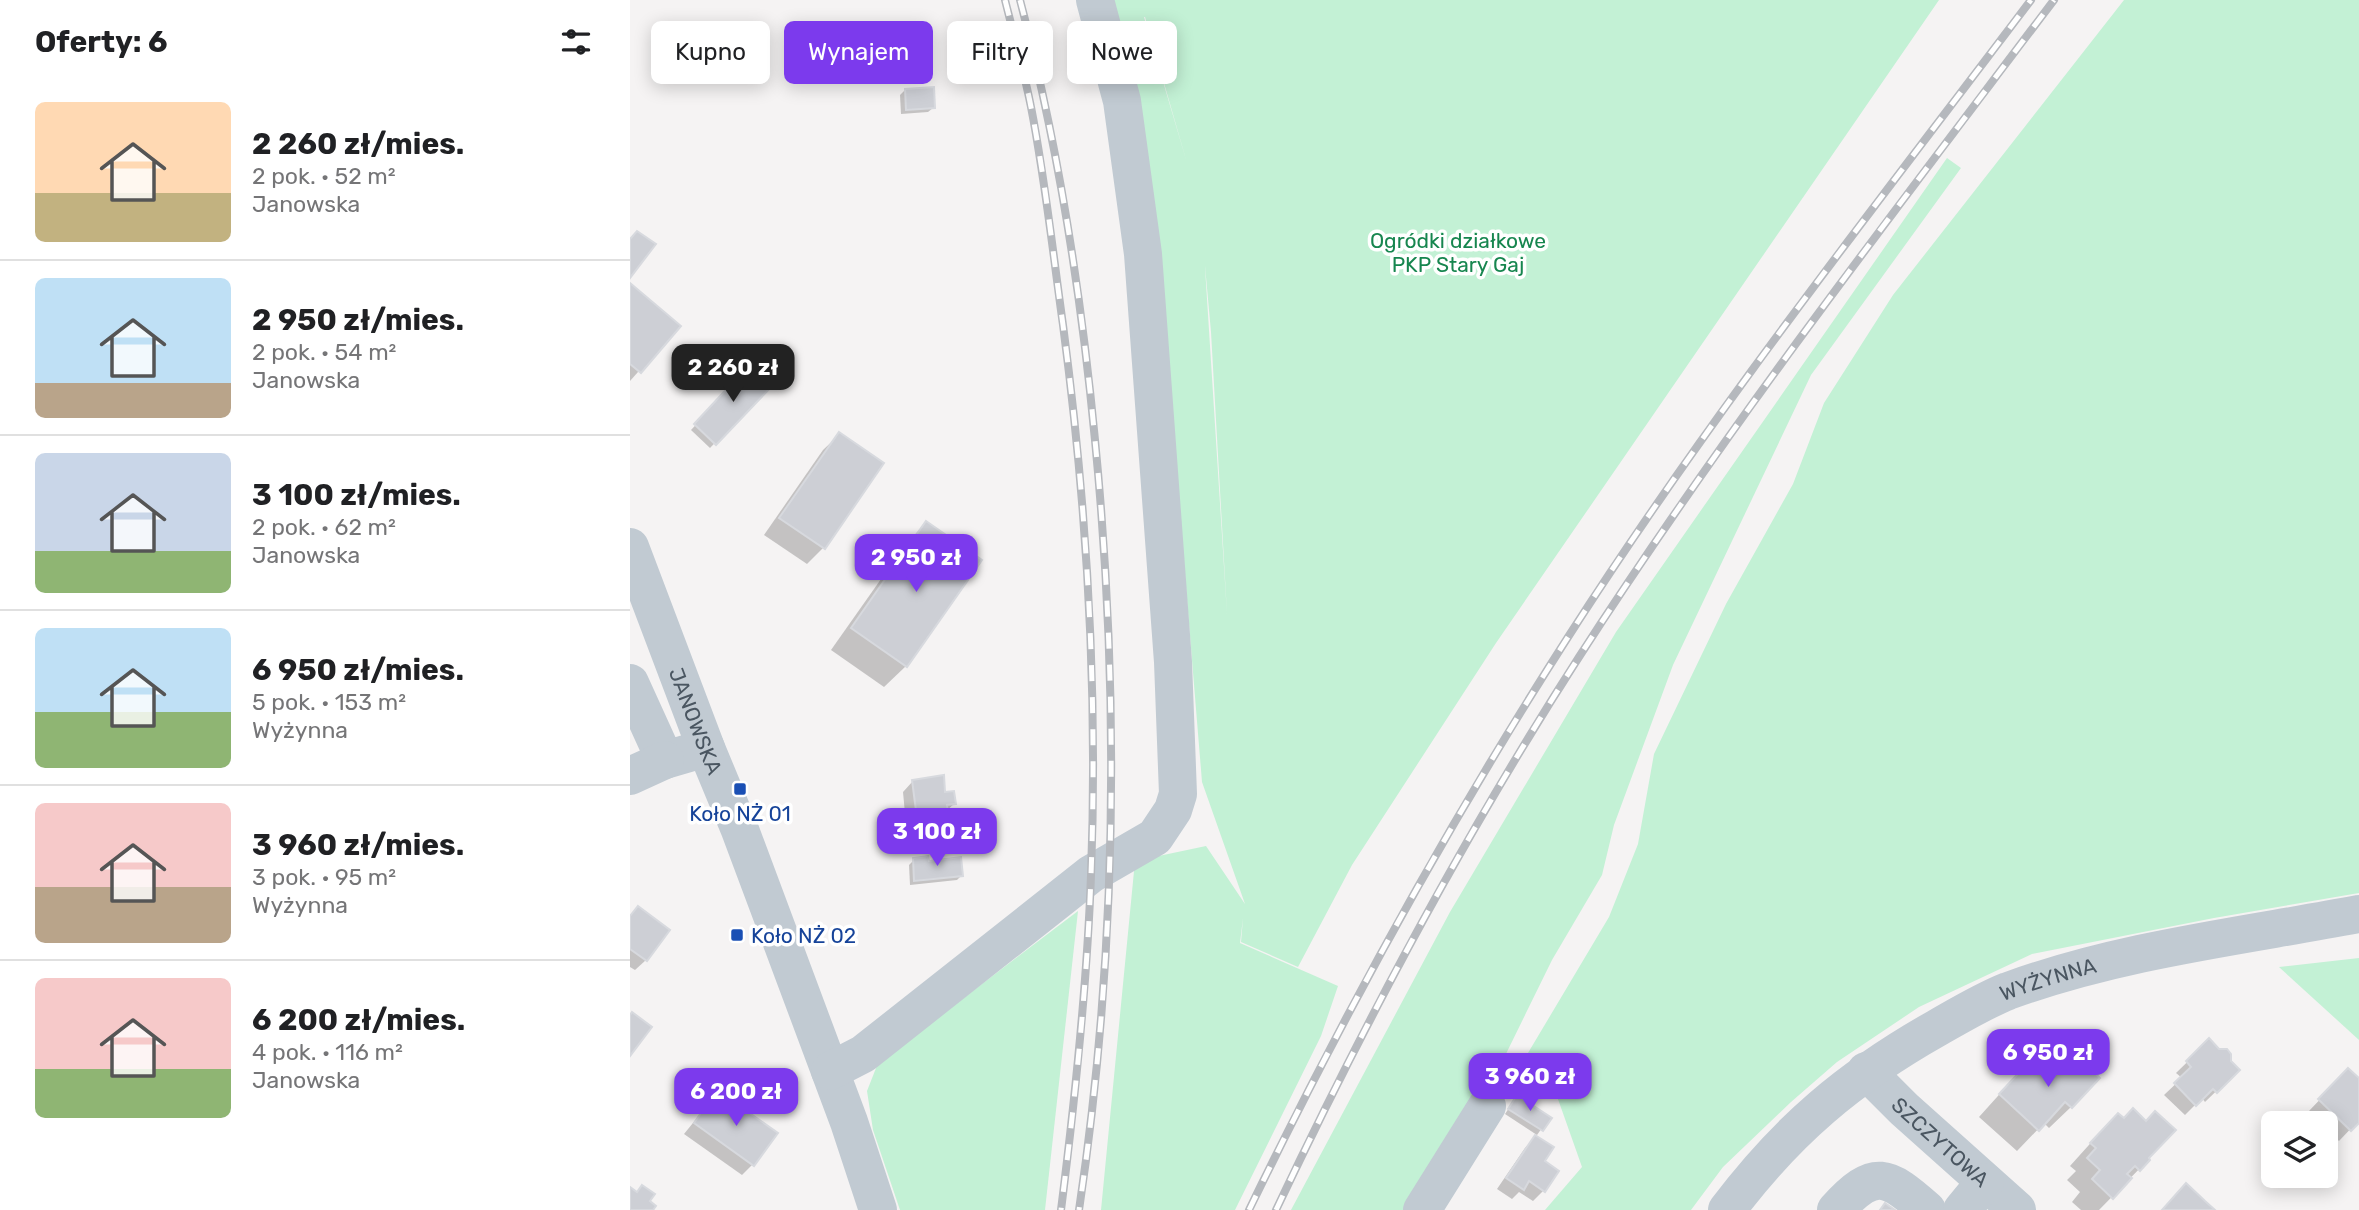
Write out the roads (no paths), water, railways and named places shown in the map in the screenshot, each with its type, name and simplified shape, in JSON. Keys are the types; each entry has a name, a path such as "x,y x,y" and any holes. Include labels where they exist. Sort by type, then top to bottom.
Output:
{"street":[{"path":"830,1071 863,1054 1091,874 1155,837 1173,810 1178,794 1173,662 1143,254 1122,102 1095,0"},
{"name":"JANOWSKA","path":"630,547 740,830 830,1071 878,1210"},
{"path":"630,682 665,761"},
{"path":"630,776 706,748"},
{"name":"WYŻYNNA","path":"1727,1210 1776,1150 1816,1110 1866,1071 1962,1013 2006,992 2096,964 2359,915"},
{"name":"SZCZYTOWA","path":"1866,1071 1904,1109 1973,1196 2017,1210"},
{"path":"1422,1210 1487,1106"},
{"path":"1836,1210 1870,1181 1886,1181 1901,1187 1927,1210"}],"railway":[{"path":"1005,0 1031,107 1048,216 1071,393 1089,599 1093,737 1089,917 1080,1043 1061,1210"},
{"path":"1020,0 1057,163 1083,329 1103,536 1108,633 1111,826 1107,922 1092,1114 1079,1210"},
{"path":"1249,1210 1323,1062 1441,845 1570,634 1679,471 1736,392 2031,0"},
{"path":"1276,1210 1381,998 1496,791 1579,657 1750,406 2054,0"}],"place":[{"name":"Koło NŻ 01","path":"740,789"},
{"name":"Koło NŻ 02","path":"737,935"}],"park label":[{"name":"Ogródki działkowe PKP Stary Gaj","path":"1458,252"}]}
